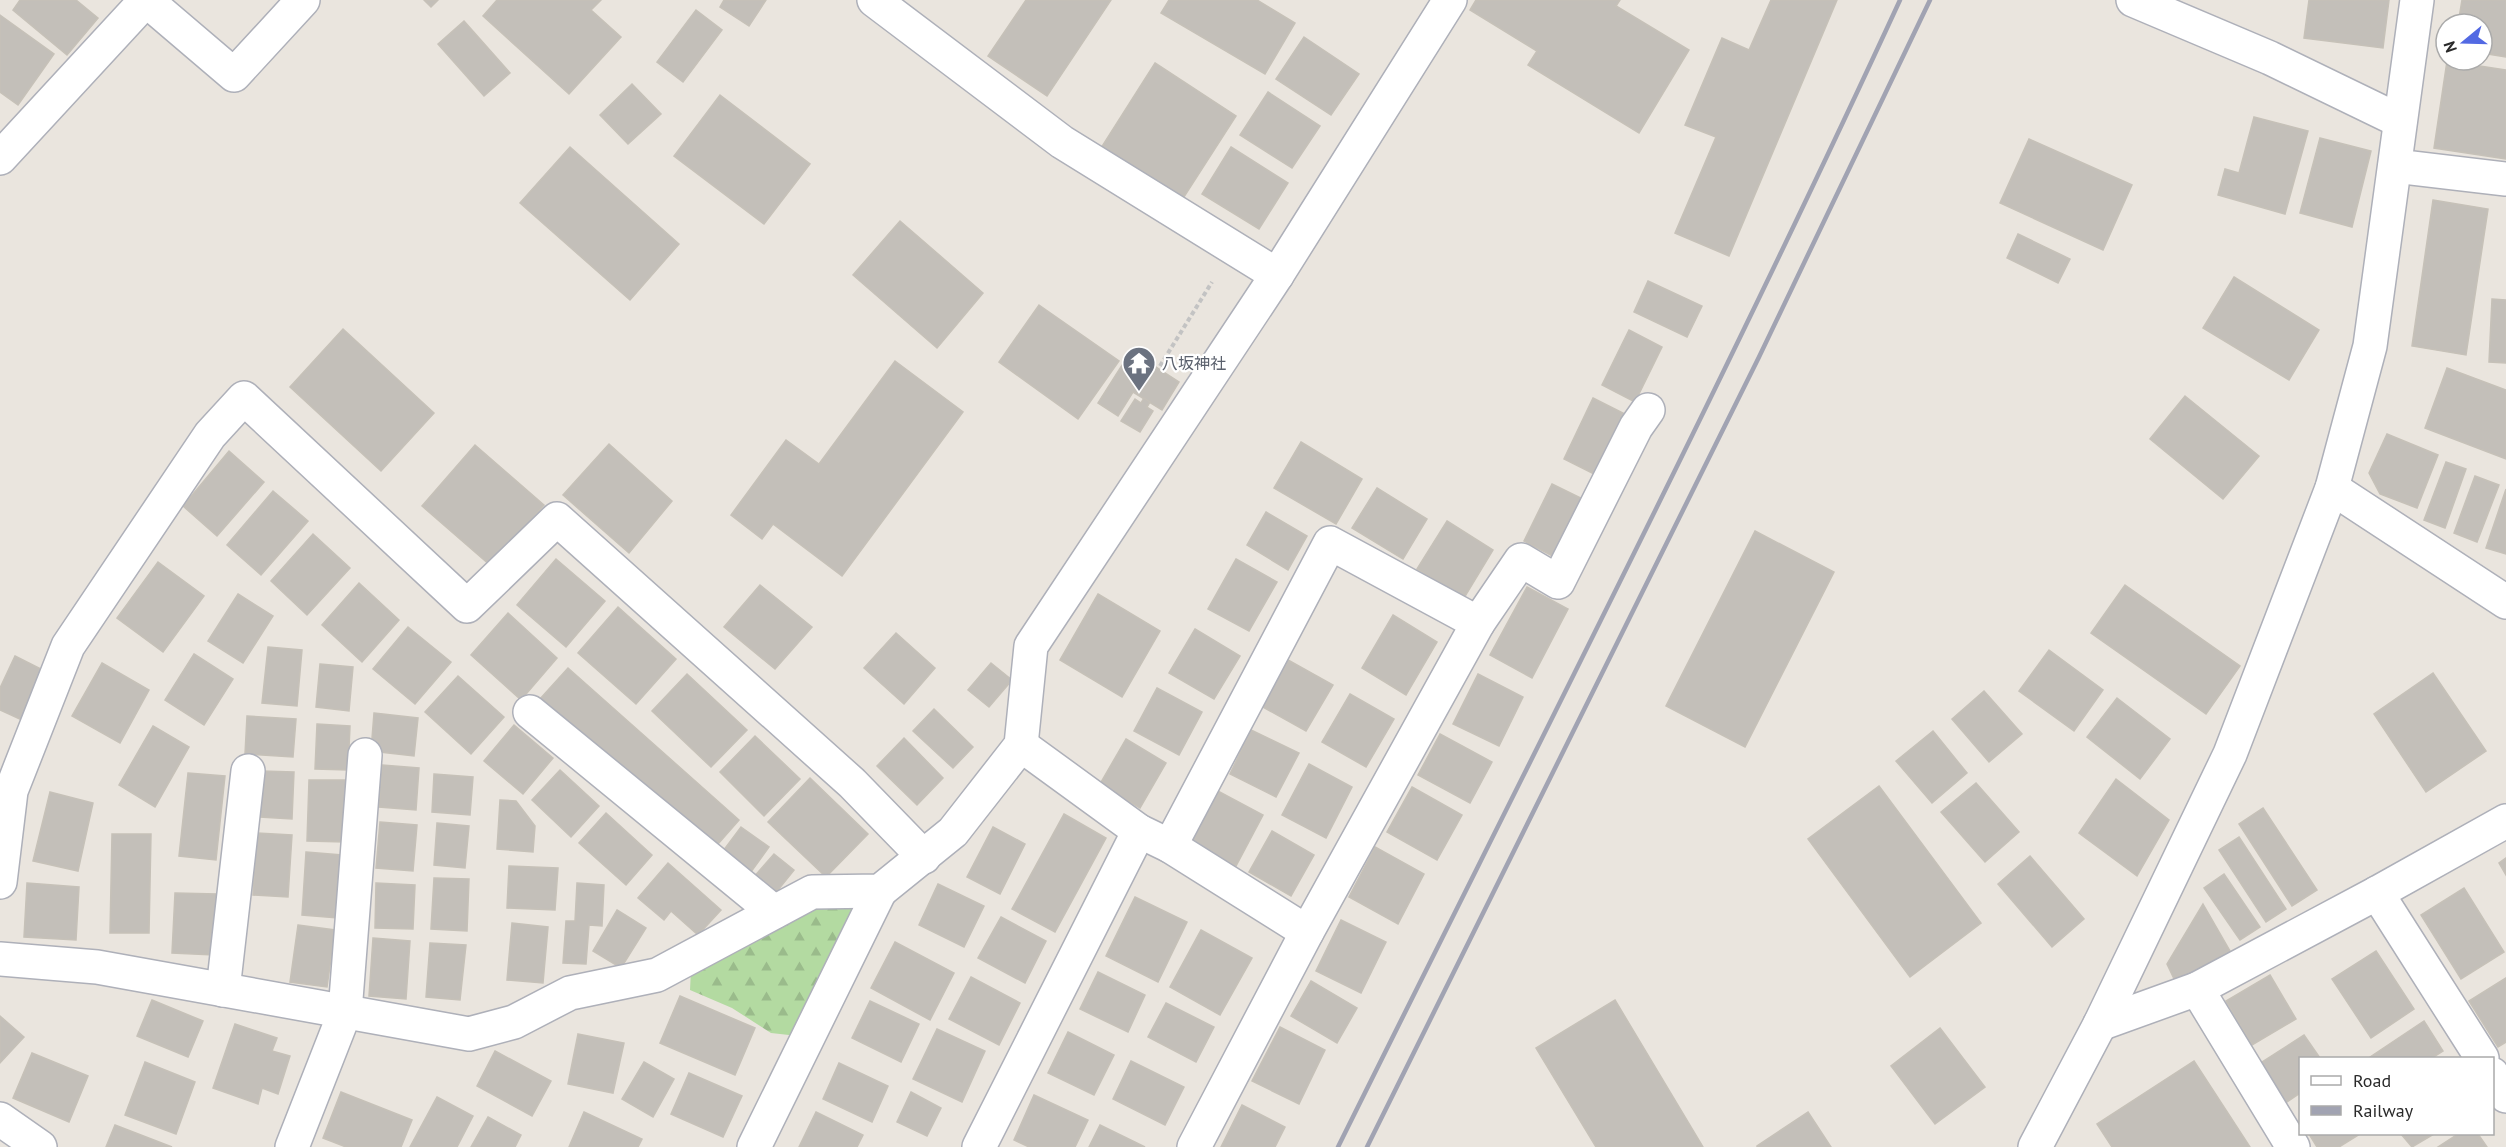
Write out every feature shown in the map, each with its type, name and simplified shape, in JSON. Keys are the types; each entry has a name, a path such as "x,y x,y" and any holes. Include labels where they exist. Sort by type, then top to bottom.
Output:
{"street":[{"path":"0,158 146,0 234,75 303,0"},
{"path":"874,0 1062,142 1277,275"},
{"path":"754,1147 880,891 953,832 1021,745 1031,646 1277,275 1450,0"},
{"path":"2133,0 2270,58 2400,121"},
{"path":"2035,1147 2100,1024 2230,754 2332,488 2370,346 2417,0"},
{"path":"2395,166 2506,179"},
{"path":"0,882 11,791 68,646 210,435 244,398 467,606 557,519 852,783 924,857"},
{"path":"1194,1147 1307,932 1478,623 1521,560 1558,582 1636,426 1648,410"},
{"path":"2332,488 2506,602"},
{"path":"1170,846 1330,543 1478,623"},
{"path":"530,712 774,912"},
{"path":"1021,745 1139,831 1170,846 1307,932"},
{"path":"292,1147 345,1012 365,755"},
{"path":"223,990 248,771"},
{"path":"2100,1024 2197,989 2377,894 2506,821"},
{"path":"979,1147 1139,831"},
{"path":"0,959 97,967 469,1034 514,1022 570,993 657,975 812,892 880,891"},
{"path":"2377,894 2481,1057"},
{"path":"2197,989 2293,1147"},
{"path":"2494,1076 2506,1096"},
{"path":"0,1119 40,1147"}],"path":[{"path":"1160,366 1232,248"}],"green space":[{"path":"805,904 860,908 798,1036 771,1033 732,1008 690,990 691,970"}],"building":[{"path":"20,0 76,0 98,18 67,55 13,10"},
{"path":"424,0 438,0 431,7"},
{"path":"497,0 601,0 591,10 621,37 569,94 483,16"},
{"path":"724,0 766,0 749,26 720,7"},
{"path":"1026,0 1111,0 1047,96 988,56"},
{"path":"1169,0 1257,0 1295,23 1265,74 1161,13"},
{"path":"1476,0 1620,0 1616,6 1689,50 1639,133 1528,65 1537,51 1470,10"},
{"path":"1771,0 1837,0 1729,256 1675,233 1716,137 1685,125 1722,38 1749,50"},
{"path":"2309,0 2389,0 2383,48 2304,38"},
{"path":"2462,0 2506,0 2506,57 2494,55 2494,12 2460,12"},
{"path":"696,10 722,30 683,82 657,62"},
{"path":"0,15 54,54 18,105 0,92"},
{"path":"464,21 510,73 484,96 438,44"},
{"path":"1304,37 1359,74 1331,115 1276,79"},
{"path":"1155,63 1236,116 1182,200 1101,148"},
{"path":"2494,68 2506,70 2506,159 2434,148 2445,72 2494,72"},
{"path":"632,84 661,114 628,144 600,115"},
{"path":"1268,92 1320,126 1292,168 1240,135"},
{"path":"720,95 810,164 764,224 674,156"},
{"path":"2254,117 2308,131 2285,214 2218,195 2225,169 2239,173"},
{"path":"2320,138 2371,151 2352,227 2300,213"},
{"path":"2029,139 2132,185 2103,250 2000,203"},
{"path":"570,147 679,244 630,300 520,203"},
{"path":"1231,147 1288,183 1259,229 1202,194"},
{"path":"2433,200 2488,209 2466,355 2412,346"},
{"path":"900,221 983,293 937,348 853,275"},
{"path":"2018,234 2070,259 2058,283 2007,258"},
{"path":"2234,277 2319,330 2289,380 2203,328"},
{"path":"1648,281 1702,306 1687,337 1634,312"},
{"path":"2492,299 2506,300 2506,363 2489,362"},
{"path":"1039,305 1119,361 1078,419 999,362"},
{"path":"343,329 434,413 381,471 290,387"},
{"path":"1629,330 1662,347 1635,402 1602,385"},
{"path":"1131,351 1179,382 1162,410 1133,392 1118,416 1098,403"},
{"path":"895,361 963,412 842,576 773,524 762,539 731,515 786,440 819,464"},
{"path":"2447,368 2506,390 2506,459 2425,428"},
{"path":"2185,396 2259,456 2223,499 2150,439"},
{"path":"1144,398 1150,402 1147,407 1153,411 1140,432 1121,421 1135,399 1141,403"},
{"path":"1593,398 1627,415 1598,476 1564,459"},
{"path":"2387,434 2438,455 2417,508 2380,494 2369,473"},
{"path":"1301,442 1362,479 1336,524 1274,488"},
{"path":"609,444 672,501 629,553 563,495"},
{"path":"475,445 544,505 491,566 422,506"},
{"path":"229,451 264,482 217,536 183,506"},
{"path":"2446,462 2466,469 2445,528 2424,520"},
{"path":"2475,476 2499,485 2477,542 2454,533"},
{"path":"1552,484 1589,502 1560,560 1524,541"},
{"path":"1377,488 1427,519 1403,559 1352,528"},
{"path":"2506,489 2506,554 2486,548"},
{"path":"273,491 308,521 261,575 227,545"},
{"path":"1266,512 1307,536 1288,570 1247,545"},
{"path":"1447,521 1493,550 1464,598 1417,569"},
{"path":"1755,531 1834,572 1745,747 1666,706"},
{"path":"313,534 350,568 307,615 271,581"},
{"path":"556,559 605,601 566,647 517,605"},
{"path":"1236,559 1277,582 1249,631 1208,609"},
{"path":"158,562 204,596 163,652 117,618"},
{"path":"359,583 399,620 362,662 322,625"},
{"path":"760,585 812,627 775,669 724,627"},
{"path":"2125,585 2240,666 2206,714 2091,633"},
{"path":"1527,587 1568,609 1532,678 1490,655"},
{"path":"238,594 273,616 243,663 208,641"},
{"path":"1098,594 1160,631 1122,697 1060,660"},
{"path":"618,607 676,659 636,704 578,653"},
{"path":"508,613 557,658 521,700 471,655"},
{"path":"1393,615 1437,642 1406,695 1362,668"},
{"path":"408,627 451,662 415,704 373,669"},
{"path":"1195,629 1240,656 1214,699 1169,673"},
{"path":"896,633 935,668 904,704 864,668"},
{"path":"268,647 302,650 297,706 262,703"},
{"path":"2049,650 2103,690 2074,731 2019,691"},
{"path":"194,654 233,679 204,725 165,700"},
{"path":"15,656 45,671 22,720 0,710 0,688"},
{"path":"1288,660 1333,685 1306,731 1261,706"},
{"path":"102,663 149,690 120,743 72,716"},
{"path":"991,663 1012,680 989,707 968,690"},
{"path":"320,664 353,667 349,711 316,707"},
{"path":"568,668 739,820 711,852 540,699"},
{"path":"2433,673 2486,751 2426,792 2374,714"},
{"path":"687,674 747,730 711,767 652,711"},
{"path":"1478,674 1523,697 1499,746 1453,724"},
{"path":"458,676 504,717 471,754 425,712"},
{"path":"1157,688 1202,712 1179,755 1134,731"},
{"path":"1984,691 2022,734 1989,762 1952,719"},
{"path":"1350,694 1394,719 1366,767 1322,742"},
{"path":"2117,698 2170,739 2140,779 2087,737"},
{"path":"934,709 973,747 953,768 913,731"},
{"path":"374,713 418,718 414,756 371,751"},
{"path":"247,716 296,719 293,757 245,754"},
{"path":"317,724 350,726 348,770 315,769"},
{"path":"514,725 553,758 523,794 484,761"},
{"path":"153,726 189,747 155,807 119,785"},
{"path":"1251,730 1299,753 1276,797 1230,774"},
{"path":"1933,731 1967,773 1932,803 1896,761"},
{"path":"1440,734 1492,762 1470,803 1418,775"},
{"path":"755,736 800,779 764,816 720,772"},
{"path":"904,738 943,778 917,805 877,766"},
{"path":"1126,739 1166,763 1140,808 1100,784"},
{"path":"1309,764 1352,787 1326,838 1282,815"},
{"path":"382,765 419,768 416,810 379,807"},
{"path":"560,770 599,806 571,837 532,800"},
{"path":"261,771 294,772 292,819 260,817"},
{"path":"188,773 225,776 216,860 179,856"},
{"path":"434,774 473,777 470,815 432,812"},
{"path":"810,778 868,834 826,877 768,822"},
{"path":"2116,779 2169,820 2137,876 2079,833"},
{"path":"309,780 346,780 345,842 307,841"},
{"path":"1976,783 2019,832 1985,862 1941,812"},
{"path":"1879,786 1981,923 1910,977 1808,839"},
{"path":"1412,787 1462,815 1437,860 1387,832"},
{"path":"1214,789 1263,815 1236,866 1188,841"},
{"path":"50,792 93,803 78,871 33,861"},
{"path":"500,800 516,801 535,826 533,852 497,849"},
{"path":"2263,808 2317,890 2292,906 2239,824"},
{"path":"606,813 652,855 626,885 579,843"},
{"path":"1064,814 1106,838 1055,932 1012,909"},
{"path":"380,822 417,825 413,871 376,868"},
{"path":"437,823 469,826 465,868 434,865"},
{"path":"741,827 769,847 748,876 720,855"},
{"path":"993,827 1025,844 1000,894 967,877"},
{"path":"1272,831 1314,855 1291,896 1249,872"},
{"path":"257,833 292,835 288,897 253,895"},
{"path":"112,834 151,834 149,933 110,933"},
{"path":"2239,837 2286,909 2266,922 2219,850"},
{"path":"1375,847 1424,874 1398,924 1349,897"},
{"path":"306,852 342,855 338,918 302,915"},
{"path":"774,854 794,870 774,895 753,878"},
{"path":"2030,856 2084,919 2052,947 1998,884"},
{"path":"2506,858 2506,875 2499,863"},
{"path":"668,863 721,910 698,935 671,911 664,920 638,898"},
{"path":"509,866 558,868 555,910 507,908"},
{"path":"2224,874 2260,927 2240,940 2204,888"},
{"path":"434,878 469,879 467,931 431,929"},
{"path":"27,883 79,887 76,940 24,937"},
{"path":"376,883 415,885 413,929 375,928"},
{"path":"577,883 604,885 602,926 589,925 586,964 563,963 566,921 575,921"},
{"path":"938,884 984,906 964,947 919,925"},
{"path":"2464,888 2504,952 2461,979 2421,915"},
{"path":"175,893 217,894 214,955 172,953"},
{"path":"1135,897 1187,922 1158,982 1106,956"},
{"path":"2203,904 2230,951 2176,983 2167,964"},
{"path":"617,910 646,928 621,968 593,951"},
{"path":"1001,917 1046,941 1025,983 978,958"},
{"path":"1341,920 1386,942 1361,993 1316,971"},
{"path":"512,923 548,927 543,983 507,980"},
{"path":"298,925 335,930 327,987 290,982"},
{"path":"1201,930 1252,958 1220,1015 1170,987"},
{"path":"373,938 410,941 406,999 369,996"},
{"path":"895,942 954,973 930,1020 871,988"},
{"path":"430,943 466,945 460,1000 426,997"},
{"path":"2376,951 2414,1009 2371,1038 2332,979"},
{"path":"1098,972 1145,995 1128,1032 1080,1009"},
{"path":"2270,975 2296,1019 2252,1045 2226,1001"},
{"path":"971,977 1020,1003 999,1045 949,1019"},
{"path":"2506,978 2506,1042 2498,1047 2469,1001"},
{"path":"1311,981 1357,1008 1337,1043 1291,1016"},
{"path":"680,996 755,1028 735,1075 660,1043"},
{"path":"152,1000 203,1021 188,1057 137,1036"},
{"path":"1615,1000 1703,1147 1596,1147 1536,1048"},
{"path":"870,1001 919,1024 901,1062 852,1038"},
{"path":"1166,1003 1214,1027 1196,1062 1148,1037"},
{"path":"0,1016 24,1037 0,1063"},
{"path":"2424,1021 2443,1051 2434,1057 2370,1057"},
{"path":"235,1024 277,1038 272,1051 290,1056 278,1094 262,1088 258,1104 213,1088"},
{"path":"1280,1027 1325,1050 1299,1104 1252,1081"},
{"path":"1940,1028 1985,1087 1935,1124 1891,1066"},
{"path":"937,1029 985,1051 962,1102 913,1079"},
{"path":"1068,1032 1114,1055 1094,1095 1048,1073"},
{"path":"578,1034 624,1043 613,1093 568,1084"},
{"path":"2304,1035 2319,1057 2299,1057 2299,1094 2284,1104 2259,1064"},
{"path":"495,1051 551,1081 532,1116 477,1086"},
{"path":"32,1053 88,1076 69,1122 13,1098"},
{"path":"1131,1061 1184,1087 1165,1125 1113,1099"},
{"path":"2194,1061 2250,1147 2112,1147 2097,1124"},
{"path":"145,1062 195,1082 176,1134 125,1115"},
{"path":"644,1062 674,1079 653,1117 622,1099"},
{"path":"839,1063 888,1086 872,1122 823,1099"},
{"path":"689,1073 742,1096 723,1137 671,1114"},
{"path":"341,1092 412,1120 401,1147 346,1147 323,1138"},
{"path":"911,1092 941,1108 927,1136 897,1122"},
{"path":"1034,1095 1088,1120 1075,1147 1029,1147 1014,1140"},
{"path":"437,1097 473,1116 457,1147 410,1147"},
{"path":"1242,1105 1285,1127 1275,1147 1221,1147"},
{"path":"584,1112 642,1139 638,1147 569,1147"},
{"path":"816,1112 863,1135 857,1147 799,1147"},
{"path":"1808,1112 1831,1147 1757,1147 1757,1146"},
{"path":"488,1117 521,1135 515,1147 471,1147"},
{"path":"115,1125 172,1147 106,1147"},
{"path":"1100,1125 1145,1147 1089,1147"},
{"path":"2310,1135 2358,1135 2339,1147 2317,1147"},
{"path":"2402,1135 2432,1135 2412,1147"},
{"path":"2456,1135 2479,1135 2487,1147 2438,1147"}],"railway":[{"path":"1338,1147 1694,432 1900,0"},
{"path":"1367,1147 1759,357 1930,0"}],"place":[{"name":"八坂神社","path":"1139,392"}]}
